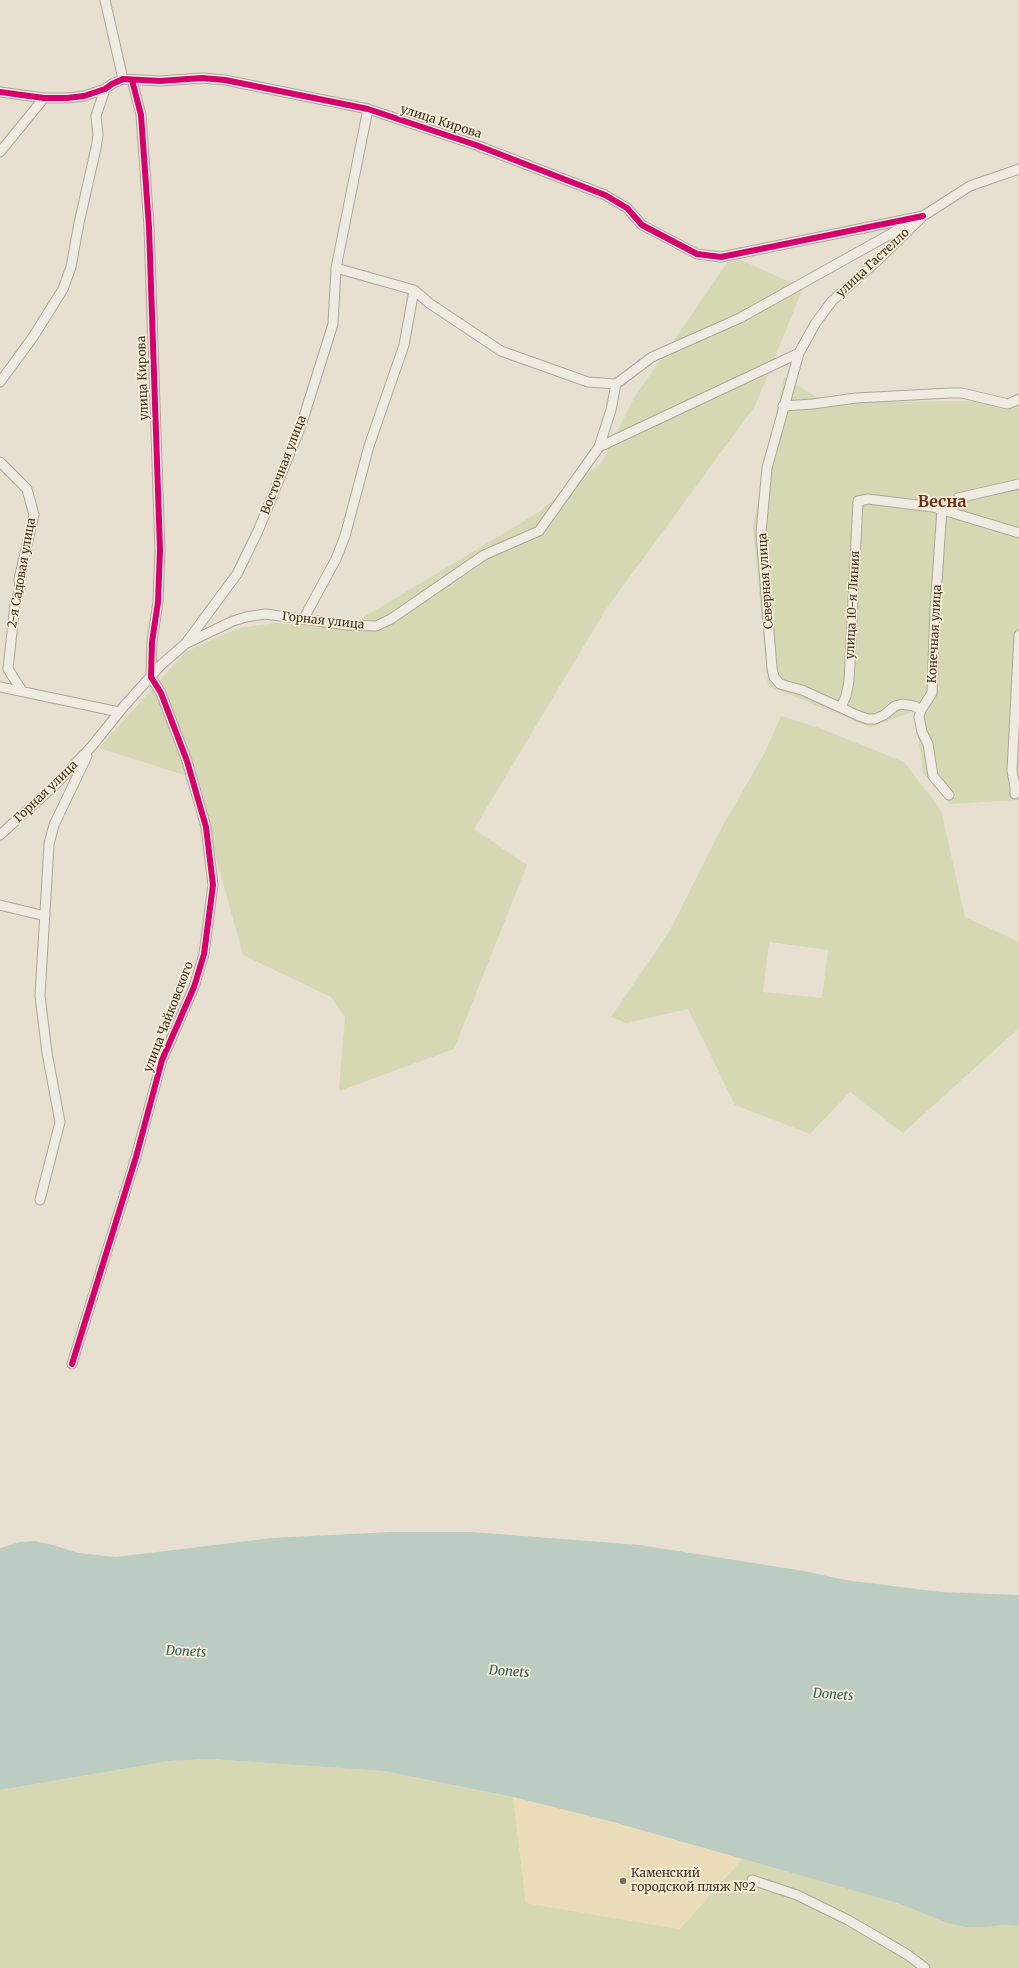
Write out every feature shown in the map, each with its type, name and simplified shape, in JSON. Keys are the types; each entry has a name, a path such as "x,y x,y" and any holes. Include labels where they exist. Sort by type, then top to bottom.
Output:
{"street":[{"path":"0,92 44,98 84,96 105,89 112,84 127,79 105,0"},
{"name":"улица Кирова","path":"151,677 152,642 158,602 160,550 149,227 140,115 127,79 160,81 202,78 225,80 368,109 476,145 605,195 627,208 642,225 697,254 721,257 923,216"},
{"path":"0,382 34,337 63,289 71,267 79,223 96,148 98,135 96,116 105,89"},
{"path":"0,152 44,98"},
{"name":"Восточная улица","path":"185,644 237,574 258,531 301,426 333,324 336,268 368,109"},
{"name":"улица Гастелло","path":"832,301 876,262 923,216 970,186 1019,169"},
{"path":"336,268 414,290 429,303 501,351 588,382 616,384 652,357 740,318 923,216"},
{"path":"304,618 336,559 345,536 369,446 404,345 414,290"},
{"name":"Северная улица","path":"832,301 815,324 799,353 783,406 767,468 761,533 774,677 780,684 802,690 841,707"},
{"path":"599,447 799,353"},
{"name":"Горная улица","path":"0,836 53,787 92,746 119,712 151,677 185,644 246,617 265,614 340,624 376,626 391,619 484,554 539,531 599,447 611,410 616,384"},
{"path":"783,406 863,398 950,393 962,393 1008,404 1019,399"},
{"name":"2-я Садовая улица","path":"0,462 27,489 34,515 18,579 20,589 15,604 8,669 22,691"},
{"path":"1019,484 958,498 947,510 1019,533"},
{"name":"улица 10-я Линия","path":"841,707 846,696 849,681 858,501 868,499 947,510"},
{"name":"Конечная улица","path":"921,710 932,693 935,609 947,510"},
{"path":"1015,794 1012,770 1019,635"},
{"name":"улица Чайковского","path":"72,1364 136,1157 162,1060 194,987 204,954 213,885 206,827 187,761 161,693 151,677"},
{"path":"0,687 119,712"},
{"path":"841,707 868,719 875,719 884,715 895,706 902,704 914,706 921,710 919,717 922,732 928,744 933,776 949,795"},
{"path":"40,1200 60,1122 47,1054 40,996 50,838 65,801 92,746"},
{"path":"0,905 45,916"},
{"path":"752,1880 797,1895 848,1920 908,1955 925,1968"}],"green space":[{"path":"732,256 803,288 755,406 606,609 474,829 527,865 454,1049 339,1091 345,1017 331,997 243,955 202,807 197,779 99,748 185,652 239,628 276,623 344,629 539,512 569,486 601,464 634,398"},
{"path":"784,377 824,402 997,401 1019,398 1019,800 950,804 923,773 915,711 870,727 768,686 753,526"},
{"path":"781,716 819,728 904,762 941,810 965,917 1019,942 1019,1028 903,1133 850,1092 810,1134 735,1105 688,1009 626,1023 611,1017 670,930 721,829 764,754","holes":["769,942 828,950 822,998 763,992"]},
{"path":"210,1759 384,1771 513,1797 526,1903 680,1929 742,1859 897,1903 950,1924 965,1927 1004,1925 1019,1926 1019,1968 0,1968 0,1790 169,1761"}],"sand":[{"name":"Каменский городской пляж №2","path":"513,1797 613,1822 742,1859 680,1929 526,1903"}],"water":[{"name":"Donets","path":"390,1532 472,1532 640,1545 804,1571 845,1580 941,1592 1019,1595 1019,1926 1004,1925 965,1927 950,1924 897,1903 613,1822 513,1797 384,1771 210,1759 169,1761 0,1790 0,1548 20,1542 35,1541 78,1553 116,1557 272,1538"}],"cycle path":[{"path":"0,92 44,98 67,98 84,96 105,89 123,79 160,81 202,78 225,80 368,109 476,145 605,195 627,208 642,225 697,254 721,257 923,216"},
{"path":"72,1364 136,1157 162,1060 194,987 204,954 213,885 206,827 187,761 161,693 151,677 152,642 158,602 160,550 149,227 141,115 132,80"}],"place":[{"name":"Каменский городской пляж №2","path":"623,1881"}],"district":[{"name":"Весна","path":"942,502"}]}
